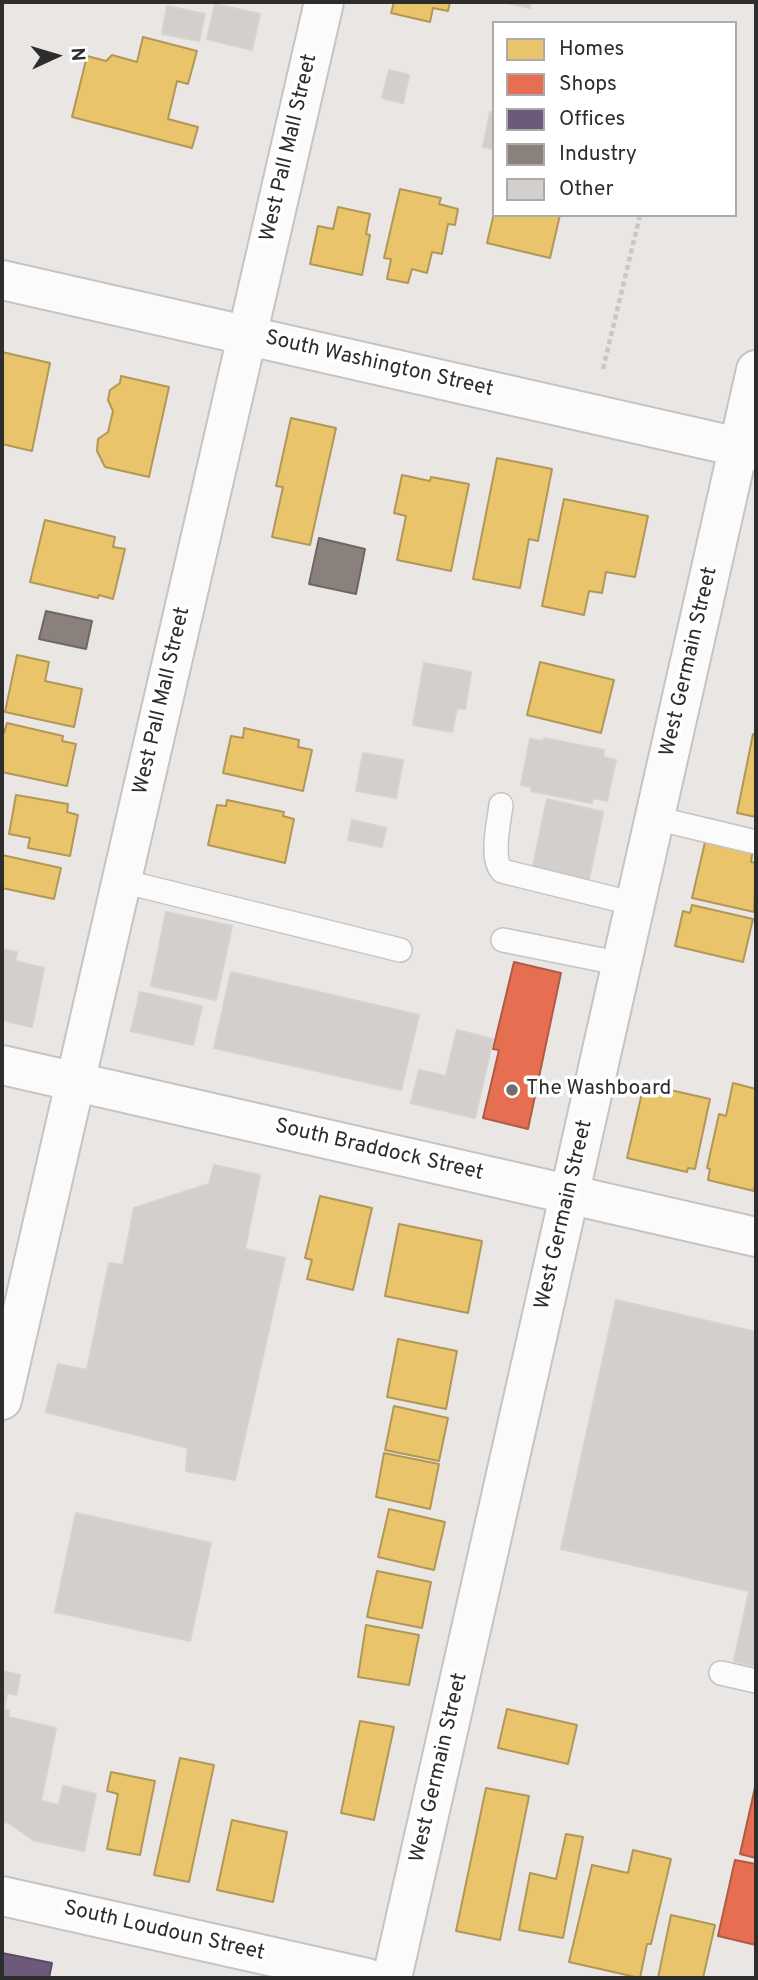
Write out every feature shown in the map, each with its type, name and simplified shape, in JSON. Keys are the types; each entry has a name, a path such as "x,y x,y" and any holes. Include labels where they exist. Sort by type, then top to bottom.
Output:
{"street":[{"name":"West Pall Mall Street","path":"2,1400 324,2"},
{"name":"South Washington Street","path":"2,280 748,449"},
{"name":"West Germain Street","path":"392,1978 655,818 748,449 756,370"},
{"name":"South Braddock Street","path":"2,1065 756,1237"},
{"name":"South Loudoun Street","path":"2,1896 367,1978"}],"lane":[{"path":"501,805 497,856 498,867 502,872 635,904"},
{"path":"655,818 756,842"},
{"path":"121,881 400,950"},
{"path":"503,940 622,964"},
{"path":"721,1673 756,1681"}],"path":[{"path":"603,369 640,217"}],"building: Homes":[{"path":"394,2 450,2 448,11 433,8 430,22 391,13"},
{"path":"143,37 197,51 188,84 177,81 168,119 198,127 192,148 72,117 87,56 106,61 112,55 137,62"},
{"path":"400,189 441,198 439,204 458,209 455,225 448,224 442,254 432,252 427,273 412,269 408,283 387,279 391,259 384,258"},
{"path":"338,207 370,214 366,234 370,235 362,275 310,264 318,226 333,229"},
{"path":"493,217 560,217 550,258 487,243"},
{"path":"2,352 50,363 32,451 2,444"},
{"path":"121,376 169,387 149,477 105,467 97,451 98,439 108,432 113,411 108,400 110,390 120,383"},
{"path":"291,418 336,428 310,545 272,537 283,487 276,486"},
{"path":"497,458 552,469 538,541 529,539 520,588 473,579"},
{"path":"402,475 430,481 431,477 469,484 451,571 397,560 406,516 394,513"},
{"path":"564,499 648,516 635,577 606,572 602,593 589,591 584,615 542,606"},
{"path":"45,520 115,537 113,547 125,549 113,599 30,582"},
{"path":"17,655 49,662 45,681 82,689 74,727 5,712"},
{"path":"540,662 614,680 601,733 527,715"},
{"path":"7,723 63,736 62,741 76,744 67,786 2,772 2,732 4,733"},
{"path":"244,728 299,740 298,747 312,750 303,791 223,773 231,736 243,738"},
{"path":"753,734 756,735 756,817 737,813"},
{"path":"16,795 68,804 67,812 78,815 70,856 28,848 30,838 9,834"},
{"path":"227,800 284,812 283,816 294,819 285,863 208,845 217,805 226,806"},
{"path":"706,838 753,848 751,862 756,863 754,912 692,898"},
{"path":"2,855 61,868 54,899 2,888"},
{"path":"692,905 753,919 743,962 675,946 683,911 690,913"},
{"path":"733,1083 756,1089 754,1191 708,1180 710,1169 707,1168 719,1114 726,1116"},
{"path":"644,1084 710,1099 695,1169 688,1168 687,1172 627,1158"},
{"path":"320,1196 372,1208 353,1290 307,1279 312,1260 305,1258"},
{"path":"399,1224 482,1241 468,1313 385,1296"},
{"path":"398,1339 457,1351 446,1409 387,1397"},
{"path":"394,1406 448,1418 439,1461 385,1450"},
{"path":"384,1453 439,1464 430,1509 376,1497"},
{"path":"389,1509 445,1522 434,1570 378,1557"},
{"path":"377,1571 431,1582 422,1628 367,1617"},
{"path":"366,1625 419,1635 409,1685 358,1677"},
{"path":"507,1709 577,1725 568,1764 498,1748"},
{"path":"360,1721 394,1727 374,1820 341,1813"},
{"path":"180,1758 214,1765 189,1882 154,1875"},
{"path":"111,1772 155,1781 140,1855 107,1849 118,1794 107,1791"},
{"path":"486,1788 529,1796 500,1940 456,1931"},
{"path":"232,1820 287,1832 273,1902 217,1890"},
{"path":"566,1834 583,1837 563,1938 519,1930 530,1873 556,1879"},
{"path":"633,1850 671,1859 640,1978 569,1962 592,1865 628,1873"},
{"path":"671,1915 715,1925 703,1978 658,1978"}],"building: Shops":[{"path":"514,962 561,973 528,1129 483,1118 499,1050 493,1049"},
{"path":"756,1783 756,1858 740,1854"},
{"path":"735,1860 756,1864 756,1945 718,1936"}],"building: Offices":[{"path":"2,1953 52,1963 49,1978 2,1978"}],"building: Industry":[{"path":"319,538 365,549 356,594 309,584"},
{"path":"46,611 92,621 86,649 39,639"}],"building: Other":[{"path":"503,2 531,2 530,8"},
{"path":"215,4 260,14 252,50 207,39"},
{"path":"167,6 205,14 199,41 162,34"},
{"path":"389,70 409,75 403,103 382,98"},
{"path":"490,112 492,149 483,147"},
{"path":"424,663 471,672 465,709 457,708 452,732 413,725"},
{"path":"544,738 604,750 603,757 616,760 607,801 593,798 592,803 531,791 532,787 521,785 530,739 543,741"},
{"path":"363,753 403,760 396,798 356,791"},
{"path":"547,799 603,812 588,884 532,871"},
{"path":"352,820 386,828 382,847 348,840"},
{"path":"166,912 232,926 216,1000 151,986"},
{"path":"2,949 17,952 15,961 44,968 32,1027 2,1020"},
{"path":"231,972 419,1015 401,1090 214,1048"},
{"path":"140,992 202,1006 193,1045 131,1031"},
{"path":"457,1030 493,1039 475,1118 411,1103 419,1070 446,1076"},
{"path":"214,1165 260,1175 245,1249 285,1258 235,1480 186,1471 188,1448 46,1412 58,1364 87,1370 109,1263 123,1265 134,1208 209,1184"},
{"path":"616,1300 756,1332 756,1666 734,1661 749,1591 561,1549"},
{"path":"76,1513 211,1543 190,1641 55,1612"},
{"path":"2,1671 20,1675 16,1695 7,1693 4,1709 9,1710 8,1717 56,1728 41,1801 59,1805 63,1786 96,1794 84,1851 33,1840 9,1823 2,1822"}],"place":[{"name":"The Washboard","path":"512,1090"}]}
